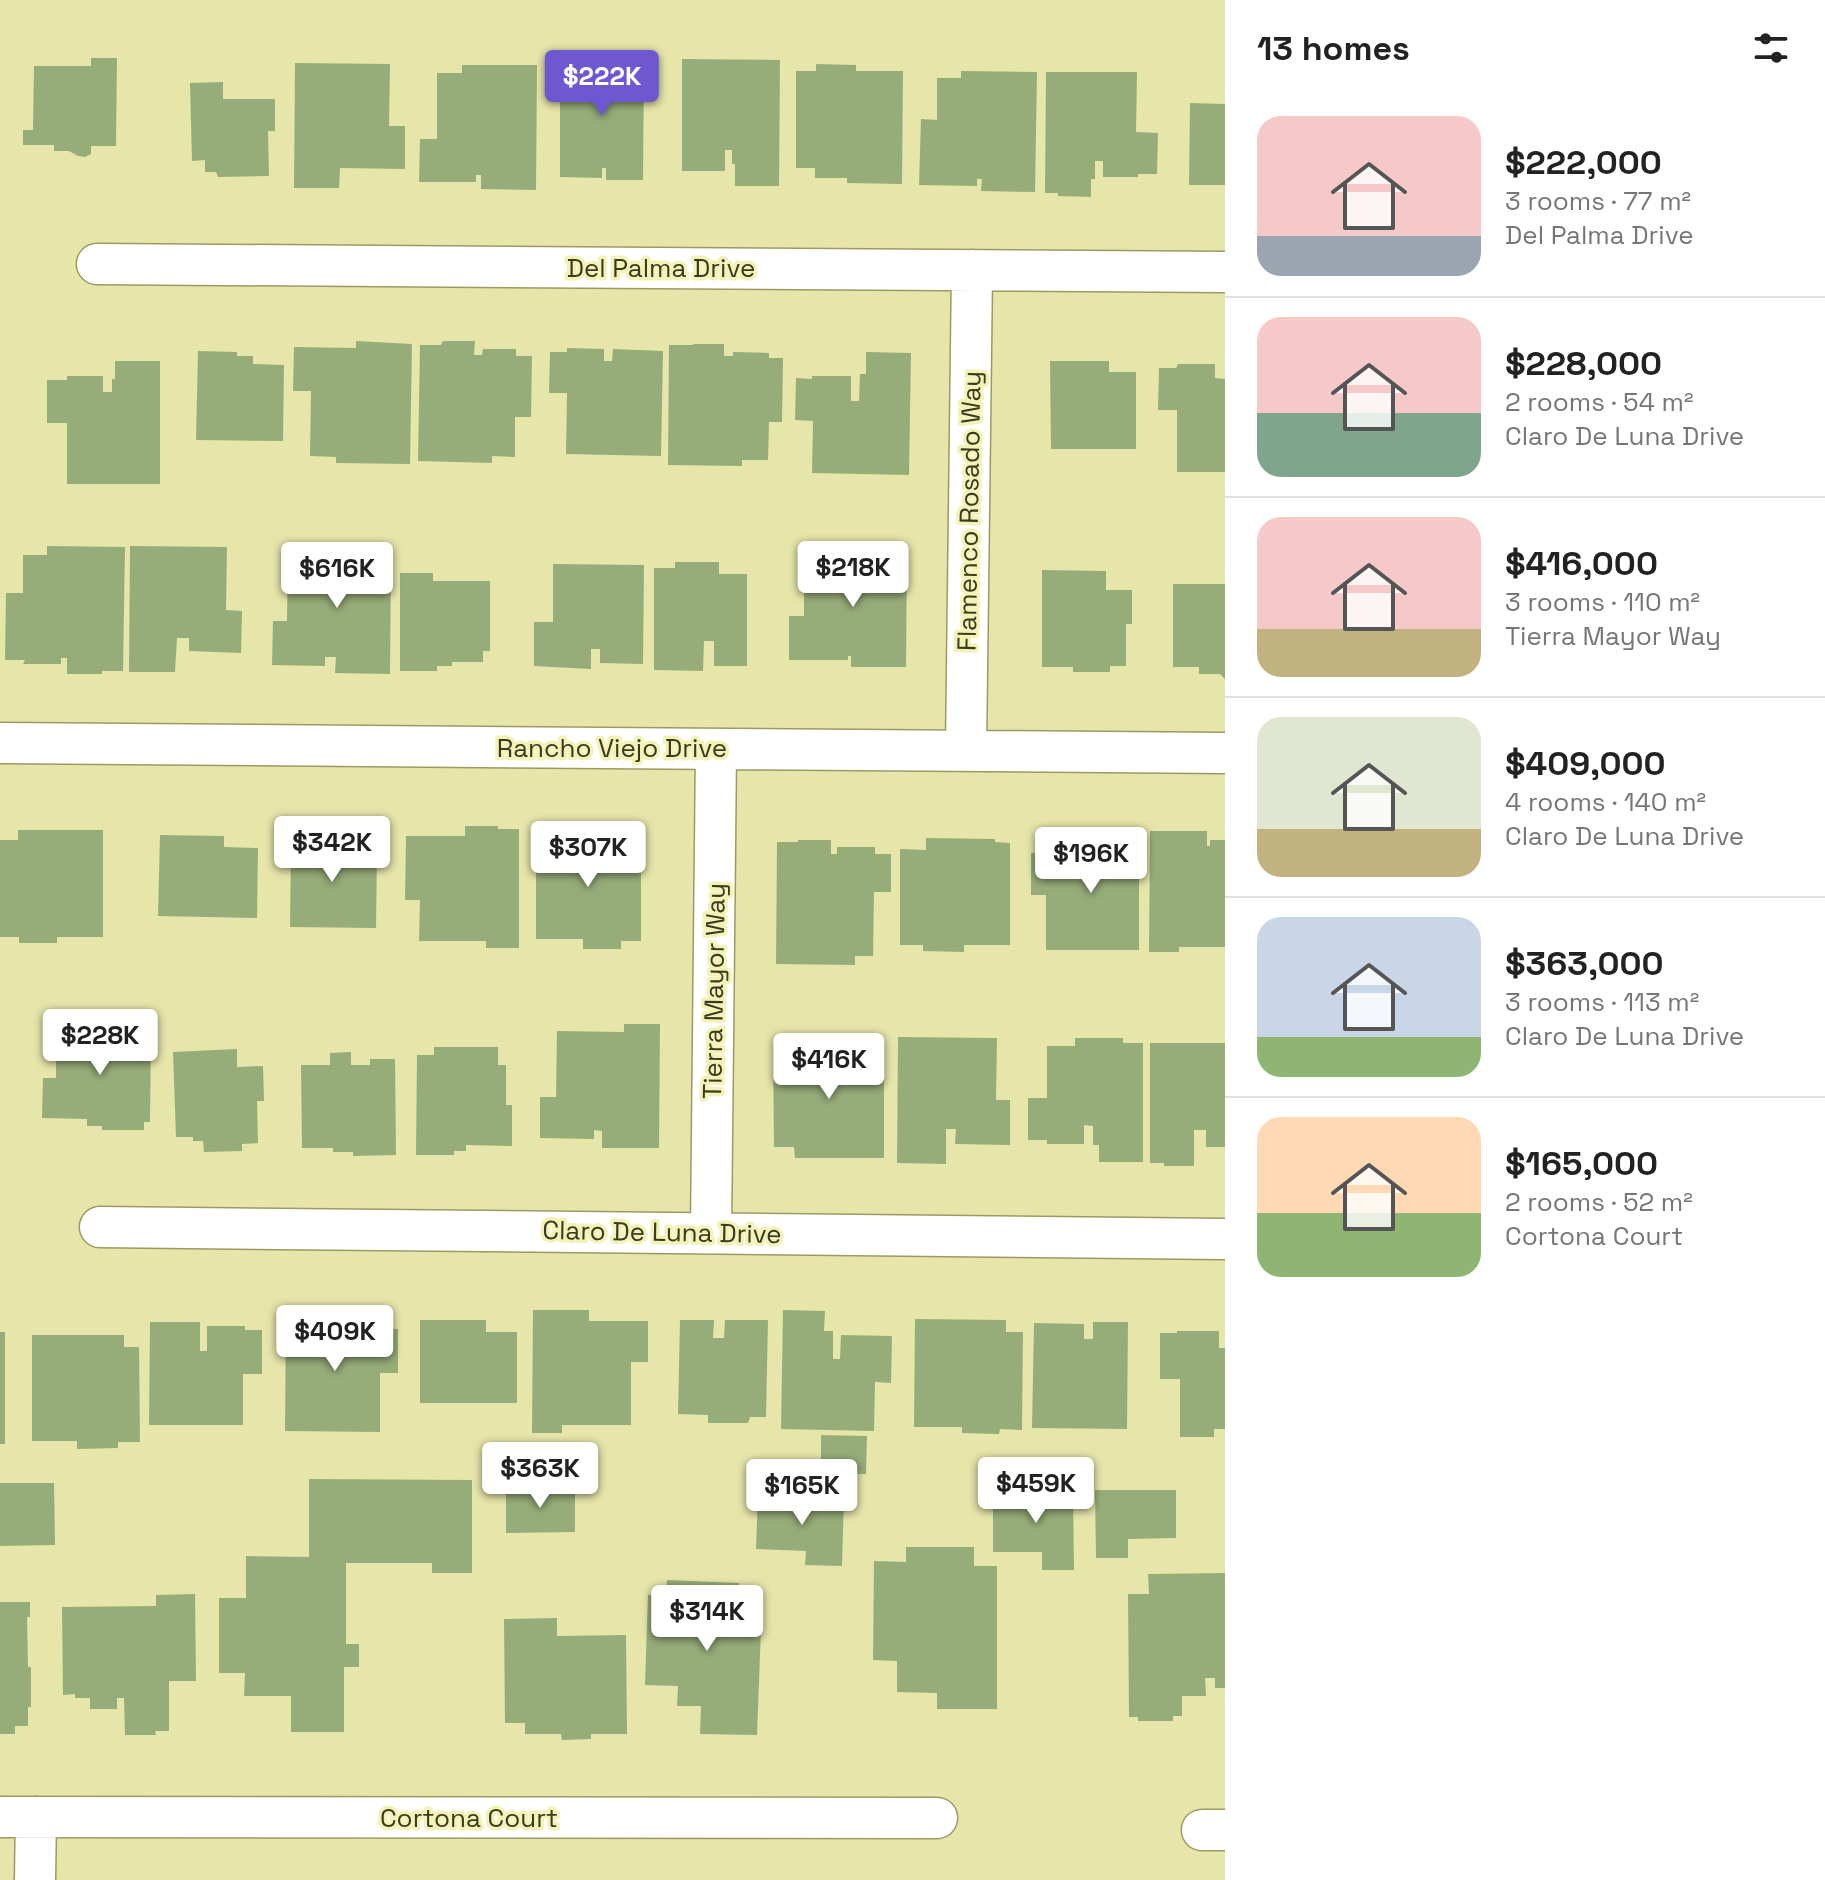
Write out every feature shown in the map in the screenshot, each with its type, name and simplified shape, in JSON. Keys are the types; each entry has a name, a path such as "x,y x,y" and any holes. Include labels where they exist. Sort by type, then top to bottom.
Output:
{"street":[{"name":"Del Palma Drive","path":"97,264 1225,272"},
{"name":"Flamenco Rosado Way","path":"966,751 972,270"},
{"name":"Rancho Viejo Drive","path":"0,743 1225,753"},
{"name":"Tierra Mayor Way","path":"711,1233 716,749"},
{"name":"Claro De Luna Drive","path":"100,1227 1225,1239"},
{"name":"Cortona Court","path":"18,1817 937,1818"},
{"path":"18,1817 35,1880"}],"building":[{"path":"577,55 644,56 643,180 606,180 606,168 602,168 602,178 560,177 560,64 576,64"},
{"path":"91,58 117,58 116,146 91,146 91,154 85,157 69,151 54,151 54,145 23,145 23,130 33,130 34,66 91,66"},
{"path":"682,59 780,60 779,186 735,186 732,150 725,150 725,171 682,171"},
{"path":"295,63 390,64 389,126 405,126 405,169 340,168 339,188 294,188"},
{"path":"816,64 856,65 856,71 903,71 902,184 847,183 847,178 815,178 815,168 796,168 796,71 816,71"},
{"path":"462,65 537,65 536,190 481,189 481,175 476,175 476,182 419,182 420,139 437,139 437,73 462,73"},
{"path":"961,71 1037,72 1035,192 981,191 982,179 977,179 977,186 919,185 921,119 937,120 937,78 961,78"},
{"path":"1046,72 1137,72 1136,132 1158,133 1157,174 1103,177 1103,161 1095,161 1091,197 1045,193"},
{"path":"223,82 223,99 275,99 275,131 268,131 269,176 218,177 216,172 205,172 205,160 192,161 190,83"},
{"path":"1190,103 1225,104 1225,185 1189,185"},
{"path":"356,341 412,344 410,464 336,463 336,457 310,456 311,391 293,391 294,347 356,348"},
{"path":"443,341 475,341 474,355 482,355 483,349 516,349 516,356 532,356 531,417 515,417 515,457 492,456 492,463 418,461 420,345 441,345"},
{"path":"724,344 724,356 733,356 733,352 769,353 769,358 783,358 782,422 769,422 768,460 742,460 742,466 668,465 669,345"},
{"path":"567,348 604,349 604,361 612,361 613,349 663,351 661,456 566,454 567,393 549,393 550,352 567,352"},
{"path":"198,351 237,352 237,356 253,356 253,364 284,365 283,441 196,440"},
{"path":"866,352 911,353 909,475 812,473 813,421 795,420 796,378 851,376 851,401 859,401 860,374 866,374"},
{"path":"115,361 160,361 160,484 67,484 67,423 47,423 47,380 67,380 67,376 103,376 103,392 112,392"},
{"path":"1050,361 1109,361 1109,372 1136,372 1136,449 1051,449"},
{"path":"1178,364 1215,364 1215,378 1225,379 1225,472 1177,472 1177,410 1158,410 1159,368 1176,368"},
{"path":"47,546 125,547 123,671 67,674 67,658 61,658 61,664 23,664 25,660 5,660 6,593 23,593 23,555 47,555"},
{"path":"130,546 227,547 226,610 242,611 241,653 189,651 189,638 177,638 175,672 129,672"},
{"path":"288,547 391,548 390,674 335,673 336,657 325,657 325,666 272,665 273,621 287,621"},
{"path":"875,548 907,548 906,667 851,667 851,656 848,660 789,660 789,616 804,616 804,552 874,552"},
{"path":"675,562 719,562 719,574 747,574 747,666 714,666 714,641 704,641 703,671 654,670 654,568 675,568"},
{"path":"553,564 644,565 643,664 600,663 600,649 591,649 591,669 534,666 534,622 553,622"},
{"path":"1042,570 1106,571 1106,590 1132,590 1132,624 1126,624 1126,666 1110,666 1110,672 1073,672 1073,667 1042,667"},
{"path":"400,573 433,573 433,581 490,581 490,651 483,651 483,662 452,662 452,666 437,666 437,671 400,671"},
{"path":"1173,584 1225,584 1225,679 1220,674 1199,674 1199,667 1173,667"},
{"path":"465,826 519,829 519,948 486,948 486,941 419,941 420,900 405,900 406,836 465,836"},
{"path":"309,828 326,828 326,841 351,841 351,852 377,852 376,928 290,927 291,840 309,840"},
{"path":"18,830 103,830 103,937 57,937 57,943 19,943 19,937 0,937 0,840 18,840"},
{"path":"1150,831 1207,831 1207,846 1210,846 1210,840 1225,840 1225,947 1179,947 1179,952 1149,952"},
{"path":"551,832 622,832 623,848 641,848 641,941 621,941 621,949 583,949 583,939 536,939 536,837 551,837"},
{"path":"1100,832 1139,832 1139,950 1046,950 1046,895 1031,895 1031,853 1085,853 1085,866 1092,866 1092,847 1100,847"},
{"path":"160,835 224,836 224,847 258,848 257,918 158,916"},
{"path":"926,838 995,839 995,842 1010,843 1010,945 964,945 964,952 923,951 923,945 900,945 900,849 926,850"},
{"path":"831,840 831,854 837,854 837,847 875,847 875,854 891,854 891,892 874,892 873,956 855,956 855,965 776,964 777,842"},
{"path":"56,1020 108,1020 108,1037 117,1037 117,1032 151,1032 150,1122 144,1122 144,1130 102,1130 102,1126 87,1126 87,1119 42,1118 43,1078 56,1078"},
{"path":"624,1024 660,1024 659,1148 602,1148 602,1131 594,1130 594,1139 540,1138 540,1097 556,1097 557,1031 624,1032"},
{"path":"898,1037 997,1038 996,1100 1010,1100 1010,1145 955,1144 956,1129 946,1129 946,1164 897,1163"},
{"path":"1075,1038 1123,1038 1123,1043 1143,1043 1143,1162 1099,1162 1099,1145 1093,1145 1093,1126 1084,1125 1084,1144 1047,1144 1047,1140 1028,1140 1028,1098 1047,1098 1047,1046 1075,1046"},
{"path":"836,1041 836,1048 884,1047 884,1158 795,1158 794,1147 774,1147 773,1048 798,1048 798,1042"},
{"path":"1150,1043 1225,1043 1225,1147 1206,1147 1206,1130 1194,1130 1194,1166 1150,1163"},
{"path":"434,1047 498,1047 498,1065 506,1065 506,1105 512,1105 512,1146 466,1145 466,1151 454,1151 454,1155 416,1155 417,1055 434,1055"},
{"path":"237,1049 237,1067 263,1066 264,1101 257,1101 258,1143 242,1144 242,1151 204,1152 203,1141 193,1141 193,1137 176,1137 173,1052"},
{"path":"351,1052 351,1065 370,1065 370,1059 395,1059 396,1155 353,1156 353,1152 333,1152 333,1148 302,1148 301,1065 330,1065 330,1053"},
{"path":"286,1308 331,1309 331,1326 336,1326 336,1342 341,1342 341,1323 379,1324 379,1329 398,1329 398,1373 380,1373 380,1432 285,1431"},
{"path":"533,1310 589,1310 589,1321 648,1321 648,1362 631,1362 631,1425 562,1425 562,1433 532,1433"},
{"path":"783,1310 825,1311 824,1331 833,1331 833,1359 840,1359 841,1335 892,1336 891,1383 875,1382 874,1431 781,1429"},
{"path":"915,1319 1006,1320 1006,1332 1023,1332 1022,1430 1000,1429 999,1434 962,1433 962,1427 914,1427"},
{"path":"420,1320 486,1320 486,1332 517,1332 517,1403 420,1403"},
{"path":"680,1320 714,1320 713,1338 724,1338 725,1320 768,1320 766,1417 750,1417 748,1423 708,1423 708,1415 678,1414"},
{"path":"150,1322 200,1322 200,1351 207,1351 207,1326 245,1326 245,1330 262,1330 262,1374 243,1374 243,1425 149,1425"},
{"path":"1093,1322 1128,1322 1127,1429 1032,1428 1034,1323 1084,1324 1084,1339 1093,1339"},
{"path":"1219,1331 1219,1348 1225,1348 1225,1429 1214,1429 1214,1437 1180,1437 1180,1379 1160,1379 1160,1333"},
{"path":"0,1332 5,1332 5,1444 0,1444"},
{"path":"32,1335 124,1335 124,1347 139,1347 140,1442 118,1442 118,1448 77,1449 77,1441 32,1441"},
{"path":"821,1435 867,1436 866,1474 821,1473"},
{"path":"309,1479 472,1480 472,1573 432,1573 432,1563 346,1563 346,1644 359,1644 359,1667 344,1667 344,1732 291,1732 291,1696 244,1696 245,1673 219,1673 219,1598 246,1598 246,1556 309,1557"},
{"path":"0,1483 54,1483 55,1545 0,1546"},
{"path":"575,1487 575,1532 506,1533 506,1488"},
{"path":"993,1490 1073,1490 1074,1570 1042,1570 1042,1552 993,1552"},
{"path":"1095,1490 1176,1490 1176,1538 1128,1539 1128,1558 1096,1558"},
{"path":"758,1494 844,1497 842,1566 805,1565 806,1551 756,1549"},
{"path":"906,1547 974,1547 974,1566 997,1566 997,1709 937,1709 937,1693 897,1692 897,1661 873,1660 874,1561 906,1562"},
{"path":"1225,1573 1225,1688 1215,1688 1215,1678 1205,1678 1206,1696 1182,1696 1182,1716 1173,1716 1173,1721 1138,1721 1138,1717 1129,1717 1128,1594 1149,1594 1148,1574"},
{"path":"667,1580 739,1583 739,1601 762,1602 757,1735 700,1734 701,1706 677,1706 678,1686 645,1685 648,1595 666,1596"},
{"path":"195,1594 196,1681 169,1681 169,1731 155,1731 156,1735 125,1735 124,1698 117,1698 117,1709 90,1709 90,1698 63,1695 62,1607 156,1606 156,1595"},
{"path":"0,1602 30,1602 30,1617 27,1617 31,1707 28,1707 28,1726 15,1726 15,1734 0,1734"},
{"path":"557,1618 557,1636 626,1635 627,1734 591,1734 591,1739 562,1740 561,1734 525,1734 525,1723 505,1723 504,1619"}]}
